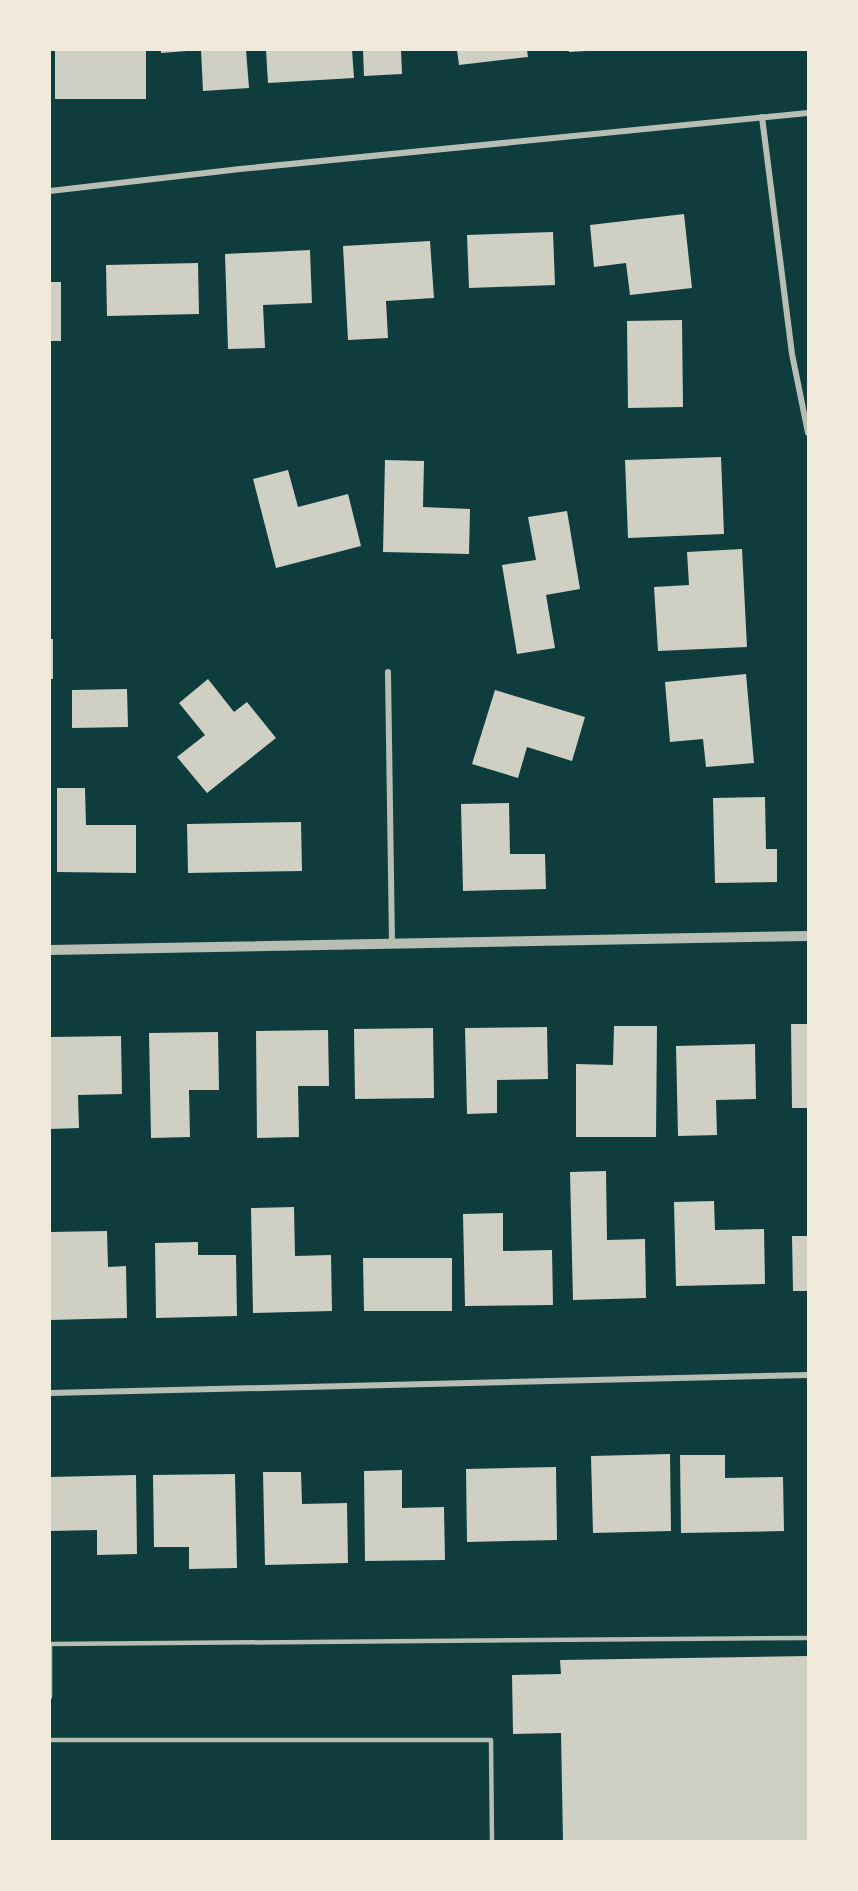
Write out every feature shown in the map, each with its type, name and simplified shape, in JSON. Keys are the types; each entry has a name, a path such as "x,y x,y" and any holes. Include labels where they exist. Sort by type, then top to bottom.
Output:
{"street":[{"path":"50,191 808,113"},
{"path":"762,117 792,354 808,433"},
{"path":"388,672 392,944"},
{"path":"50,950 808,936"},
{"path":"50,1393 808,1375"}],"lane":[{"path":"50,1698 50,1644 808,1638"},
{"path":"50,1740 491,1740 492,1842"}],"building":[{"path":"55,50 146,50 146,99 55,99"},
{"path":"161,50 187,50 187,51 161,53"},
{"path":"201,50 246,50 249,88 203,91"},
{"path":"266,50 352,50 354,78 268,83"},
{"path":"363,50 401,50 402,74 364,76"},
{"path":"457,50 527,50 528,57 459,65"},
{"path":"569,50 585,50 586,51 569,52"},
{"path":"684,214 692,288 630,295 626,263 594,267 590,225"},
{"path":"553,232 555,285 469,288 467,235"},
{"path":"430,241 434,298 386,301 388,338 348,340 343,246"},
{"path":"310,250 312,303 263,305 265,348 228,349 225,254"},
{"path":"198,263 199,314 107,316 106,265"},
{"path":"50,282 61,282 61,341 50,341"},
{"path":"682,320 683,407 628,408 627,321"},
{"path":"721,457 724,534 628,538 625,460"},
{"path":"385,460 424,461 423,507 470,509 469,554 383,552"},
{"path":"288,470 298,507 348,494 361,546 276,568 253,479"},
{"path":"567,511 580,589 546,595 555,648 517,654 502,565 536,560 528,517"},
{"path":"742,549 747,647 658,651 654,587 689,585 687,552"},
{"path":"50,639 53,639 53,679 50,679"},
{"path":"746,674 754,763 706,767 703,739 670,742 665,682"},
{"path":"208,679 234,712 247,702 276,738 207,793 177,757 205,735 179,703"},
{"path":"127,689 128,727 72,728 72,690"},
{"path":"495,690 585,717 572,761 527,747 518,778 472,764"},
{"path":"57,788 85,788 86,825 136,825 136,873 57,872"},
{"path":"765,797 766,849 777,849 777,882 715,883 713,798"},
{"path":"509,803 510,854 545,854 546,889 463,891 461,804"},
{"path":"301,822 302,871 188,873 187,824"},
{"path":"791,1024 808,1024 808,1108 792,1108"},
{"path":"614,1026 657,1026 656,1137 576,1137 576,1064 613,1065"},
{"path":"547,1027 548,1079 497,1080 497,1113 467,1114 465,1028"},
{"path":"433,1028 434,1098 355,1099 354,1029"},
{"path":"328,1030 329,1086 298,1086 299,1137 257,1138 256,1031"},
{"path":"218,1032 219,1090 189,1090 190,1137 151,1138 149,1033"},
{"path":"121,1036 122,1094 78,1095 79,1128 50,1129 50,1037"},
{"path":"755,1044 756,1099 716,1100 717,1135 678,1136 676,1046"},
{"path":"606,1171 607,1240 645,1239 646,1298 573,1300 570,1172"},
{"path":"714,1201 715,1230 764,1229 765,1284 676,1286 674,1202"},
{"path":"294,1207 295,1256 331,1255 332,1311 253,1313 251,1208"},
{"path":"503,1213 503,1251 552,1250 553,1305 465,1306 463,1214"},
{"path":"107,1231 108,1267 126,1266 127,1318 50,1320 50,1232"},
{"path":"792,1236 808,1236 808,1291 793,1291"},
{"path":"198,1242 198,1255 236,1255 237,1316 156,1318 155,1243"},
{"path":"363,1258 452,1258 452,1311 364,1311"},
{"path":"670,1454 671,1531 593,1533 591,1456"},
{"path":"680,1455 725,1455 725,1478 783,1477 784,1531 681,1533"},
{"path":"556,1467 557,1540 467,1542 466,1469"},
{"path":"402,1470 402,1508 444,1507 445,1560 365,1561 364,1471"},
{"path":"263,1472 301,1472 302,1504 347,1503 348,1563 265,1565"},
{"path":"235,1474 237,1568 189,1569 189,1547 154,1547 153,1475"},
{"path":"136,1475 137,1554 97,1555 97,1530 50,1531 50,1477"},
{"path":"808,1656 808,1842 563,1842 561,1733 513,1734 512,1675 561,1674 560,1660"}]}
